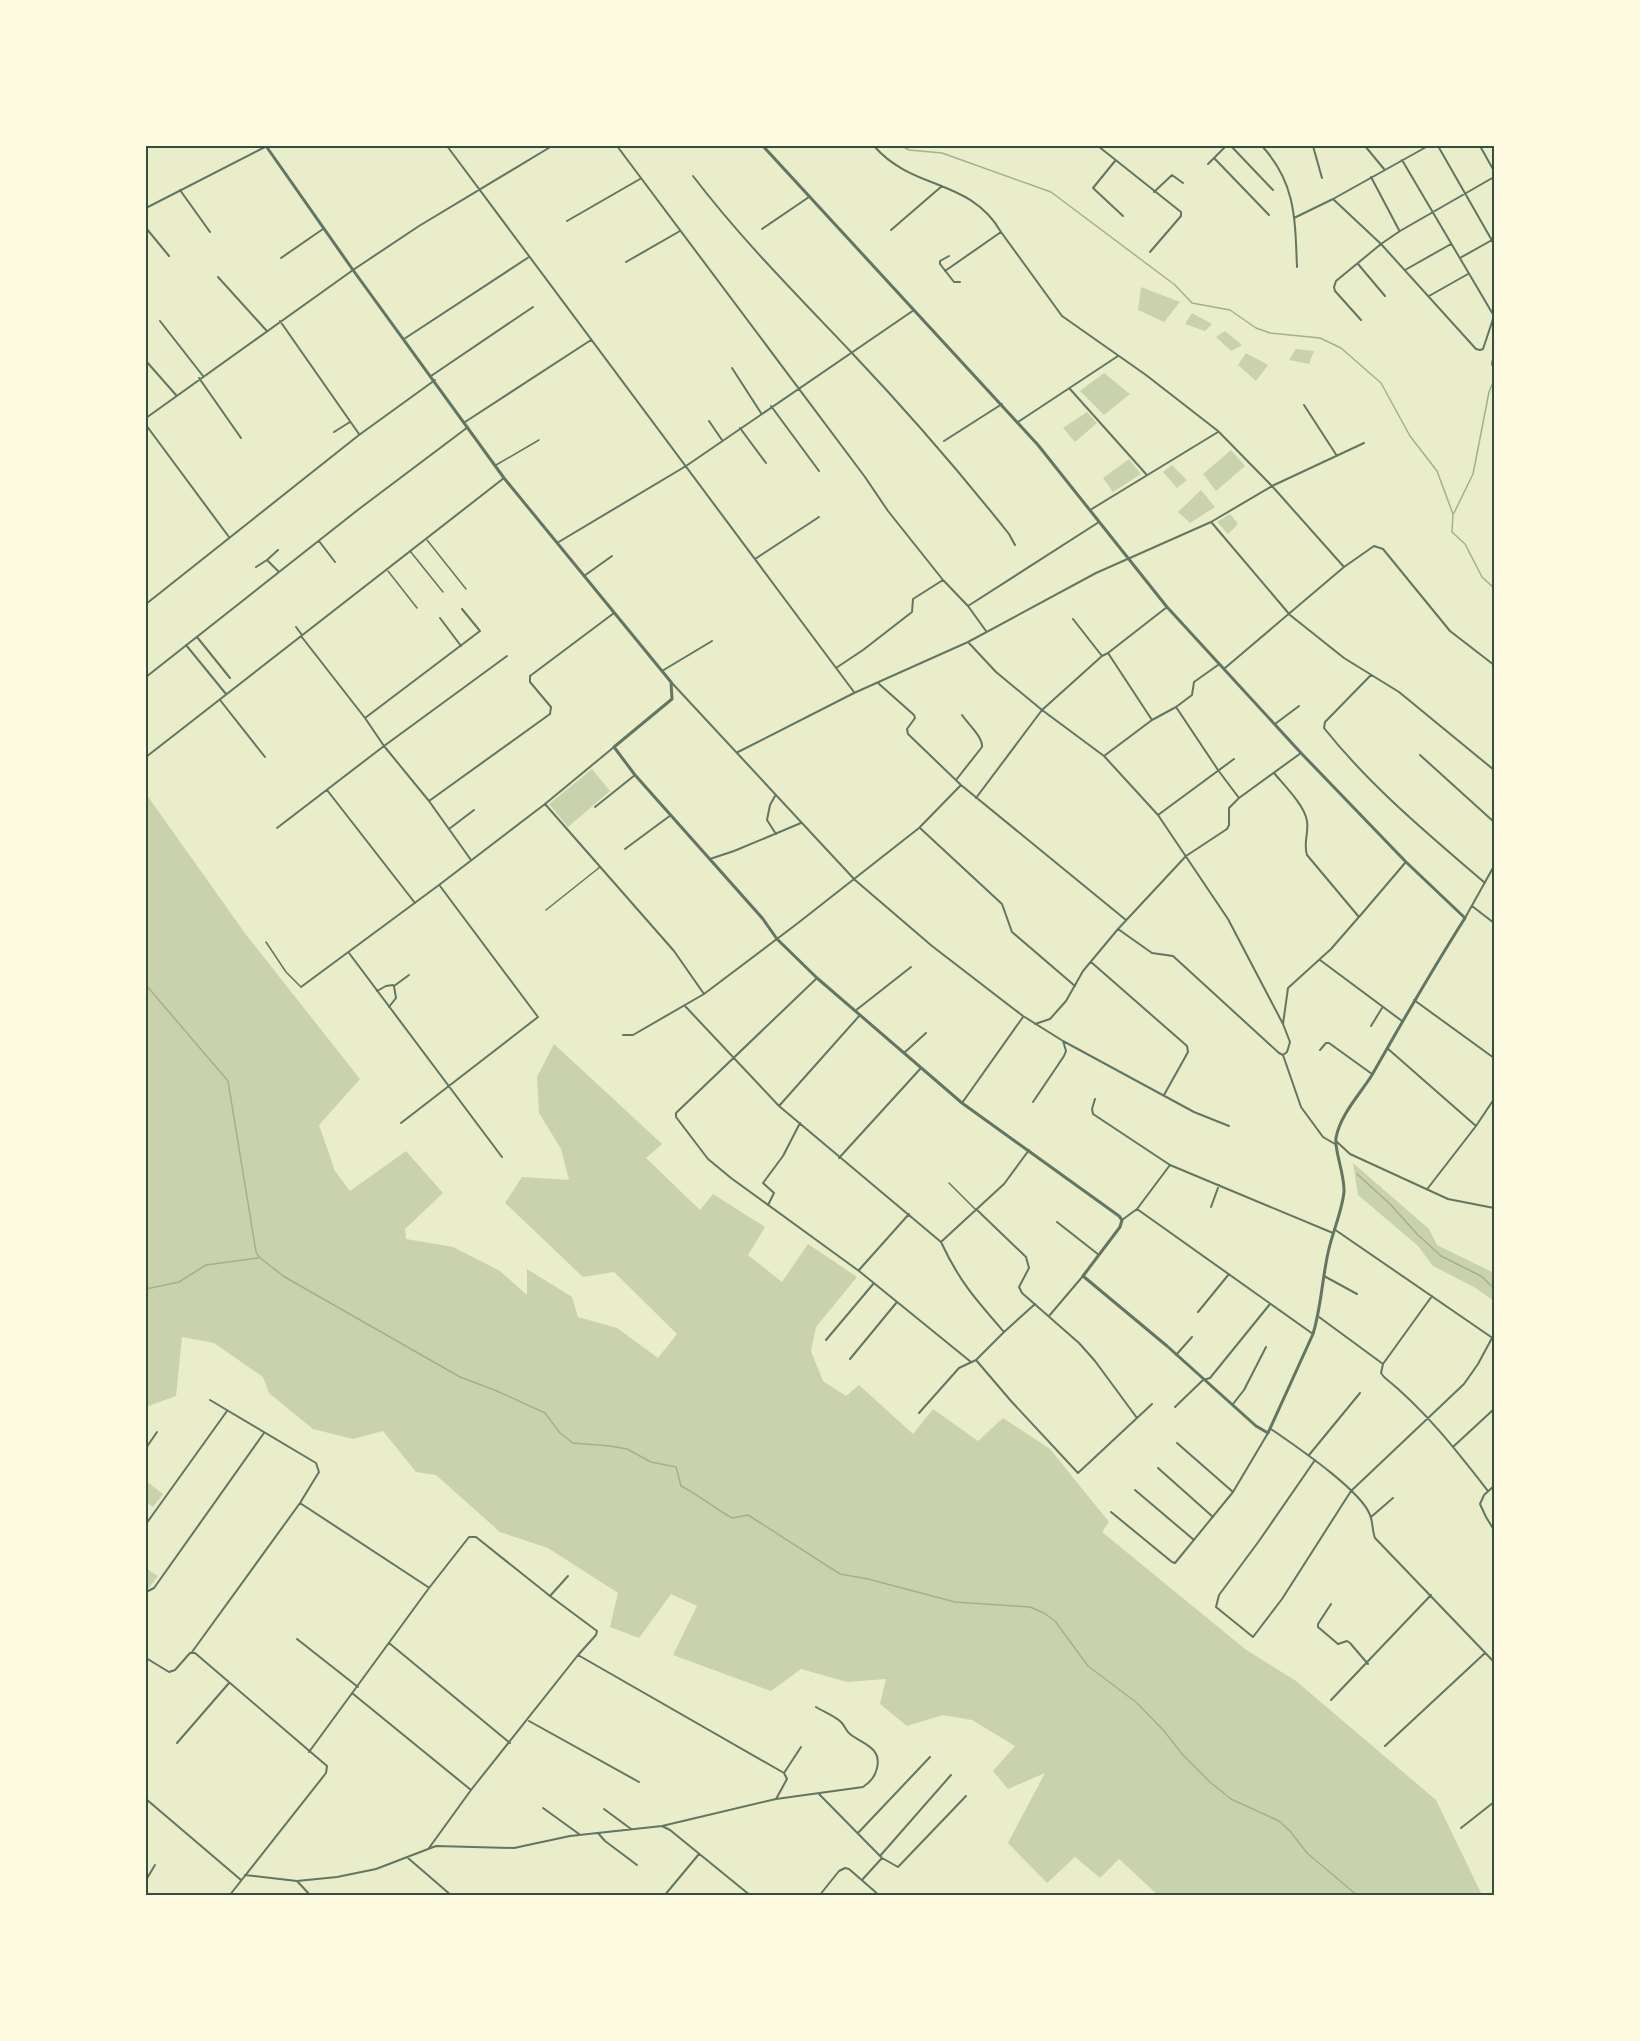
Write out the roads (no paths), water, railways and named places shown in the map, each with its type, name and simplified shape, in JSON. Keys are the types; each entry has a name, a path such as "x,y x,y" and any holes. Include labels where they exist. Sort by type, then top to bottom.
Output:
{"street":[{"path":"146,208 267,146 353,270 504,478 662,671 855,880 925,941 1035,1024 1163,1096 1229,1126"},
{"path":"447,146 854,693"},
{"path":"146,418 176,394 353,270 419,226 552,146"},
{"path":"617,146 888,511 943,580 968,606 986,631"},
{"path":"765,147 770,146"},
{"path":"874,146 901,169 956,190 980,206 993,219 1062,316 1146,375 1218,431 1272,486 1344,567"},
{"path":"1019,146 1025,146"},
{"path":"1098,146 1182,214 1150,252"},
{"path":"1208,164 1227,146"},
{"path":"1231,146 1273,190"},
{"path":"1262,146 1281,170 1287,183 1294,218 1297,267"},
{"path":"1313,146 1322,178"},
{"path":"1365,146 1384,170"},
{"path":"1294,218 1428,146"},
{"path":"1438,146 1494,244"},
{"path":"1480,146 1494,171"},
{"path":"765,147 1018,422 1167,607 1301,753 1406,862 1465,918"},
{"path":"1215,159 1269,215"},
{"path":"1333,199 1381,244 1476,349 1483,349 1494,316 1402,160"},
{"path":"1115,161 1093,188 1123,216"},
{"path":"693,176 752,248 938,447 1010,534 1015,545"},
{"path":"1154,192 1171,176 1183,183"},
{"path":"1371,177 1400,231"},
{"path":"1361,320 1339,297 1334,287 1336,281 1400,231 1494,177"},
{"path":"567,221 641,178"},
{"path":"891,230 942,186"},
{"path":"180,190 210,232"},
{"path":"762,229 810,196"},
{"path":"146,228 168,256"},
{"path":"281,258 325,229"},
{"path":"626,262 680,231"},
{"path":"945,271 1001,232"},
{"path":"1460,258 1492,240"},
{"path":"1405,270 1451,244"},
{"path":"949,256 939,264 954,282 960,282"},
{"path":"404,339 529,257"},
{"path":"1358,264 1385,296"},
{"path":"1429,296 1468,274"},
{"path":"218,277 267,330"},
{"path":"431,376 533,307"},
{"path":"557,543 686,465 914,310"},
{"path":"160,321 203,376"},
{"path":"280,321 359,435"},
{"path":"465,422 591,340"},
{"path":"1494,354 1492,364 1494,368"},
{"path":"1018,422 1118,356"},
{"path":"146,361 176,394"},
{"path":"732,368 761,413"},
{"path":"200,378 241,438"},
{"path":"146,604 359,435 435,380"},
{"path":"1070,389 1146,474"},
{"path":"944,441 1002,404"},
{"path":"1304,405 1337,456"},
{"path":"771,406 819,471"},
{"path":"709,421 722,440"},
{"path":"334,432 350,422"},
{"path":"146,425 229,537"},
{"path":"146,677 468,427"},
{"path":"740,428 766,463"},
{"path":"1090,510 1218,431"},
{"path":"738,752 854,693 968,642 1096,573 1211,522 1272,486 1364,443"},
{"path":"146,757 504,478"},
{"path":"755,559 819,517"},
{"path":"968,606 1099,522"},
{"path":"1211,522 1290,615 1344,658 1399,692 1494,770"},
{"path":"319,541 335,562"},
{"path":"1225,668 1344,567 1370,547 1377,546 1383,549 1450,631 1494,666"},
{"path":"256,567 278,550"},
{"path":"584,576 612,556"},
{"path":"267,560 279,572"},
{"path":"836,668 912,612 913,599 943,580"},
{"path":"976,798 1042,710 1102,656 1167,607"},
{"path":"365,718 480,631 462,609"},
{"path":"429,801 550,714 551,707 530,682 530,676 614,613"},
{"path":"440,618 461,646"},
{"path":"1073,619 1102,656"},
{"path":"296,627 384,746 429,801 471,860"},
{"path":"197,636 230,678"},
{"path":"662,671 711,641"},
{"path":"968,642 996,672 1104,756 1158,815 1228,920 1283,1024 1290,1042 1287,1052 1283,1055"},
{"path":"186,645 226,694"},
{"path":"1108,653 1152,720"},
{"path":"277,828 507,656"},
{"path":"1104,756 1152,720 1192,695 1194,682 1219,664"},
{"path":"1371,675 1325,722 1324,728 1355,767 1485,883"},
{"path":"301,987 545,804 672,699 672,682"},
{"path":"878,683 913,713 915,718 907,729 908,734 956,780 1126,920"},
{"path":"220,699 265,757"},
{"path":"1275,724 1299,706"},
{"path":"1176,707 1239,798"},
{"path":"956,780 982,747 981,738 970,728 962,715"},
{"path":"614,747 635,775 763,920 777,939 817,978 962,1103 1115,1212 1122,1221"},
{"path":"1035,1024 1050,1018 1066,1001 1083,971 1126,920 1186,856 1227,829 1228,809 1239,798 1301,753"},
{"path":"1420,755 1494,822"},
{"path":"1158,815 1234,759"},
{"path":"1274,773 1304,812 1308,827 1305,849 1307,855 1359,917"},
{"path":"595,807 635,775"},
{"path":"623,1035 633,1035 704,994 855,880 919,828 962,785"},
{"path":"327,789 415,903"},
{"path":"776,796 770,805 768,820 776,834"},
{"path":"545,804 674,951 704,994"},
{"path":"449,829 474,810"},
{"path":"625,849 671,815"},
{"path":"710,859 801,823"},
{"path":"919,828 1002,904 1012,932 1075,986"},
{"path":"1283,1024 1288,988 1331,949 1406,862"},
{"path":"1111,1512 1175,1563 1233,1492 1271,1429 1319,1317 1324,1276 1344,1189 1341,1163 1335,1142 1347,1112 1372,1074 1494,866"},
{"path":"401,1123 538,1017 439,885"},
{"path":"1472,906 1494,922"},
{"path":"1118,929 1152,953 1173,956 1283,1055 1301,1107 1323,1137 1335,1142 1350,1154 1448,1199 1494,1208"},
{"path":"349,953 502,1157"},
{"path":"1319,960 1402,1021"},
{"path":"1091,962 1187,1046 1188,1052 1163,1096"},
{"path":"855,1011 910,967"},
{"path":"394,986 408,975"},
{"path":"817,978 676,1113 676,1117 708,1159 874,1283 971,1362"},
{"path":"377,991 390,984 394,986"},
{"path":"389,1007 396,998 394,986"},
{"path":"1414,1000 1494,1058"},
{"path":"685,1006 779,1106 942,1242 954,1270 968,1291 1004,1332"},
{"path":"1371,1026 1383,1008"},
{"path":"779,1106 860,1015"},
{"path":"962,1103 1023,1016"},
{"path":"904,1053 926,1033"},
{"path":"1034,1102 1066,1052 1063,1041"},
{"path":"1320,1050 1326,1043 1329,1043 1372,1074"},
{"path":"1387,1048 1476,1126"},
{"path":"839,1158 921,1068"},
{"path":"1095,1098 1093,1114 1170,1165 1334,1231 1493,1338 1464,1384 1351,1491 1282,1599 1252,1637 1216,1607 1219,1594 1315,1460"},
{"path":"1428,1189 1494,1099"},
{"path":"768,1205 774,1193 763,1183 783,1156 800,1123"},
{"path":"942,1242 1004,1184 1029,1150"},
{"path":"1049,1316 1099,1256 1122,1221 1137,1209 1170,1165"},
{"path":"1210,1207 1219,1185"},
{"path":"976,1209 1026,1257 1029,1268 1019,1287 1022,1293 1095,1361 1137,1418"},
{"path":"1137,1209 1313,1334"},
{"path":"858,1271 909,1214"},
{"path":"1057,1222 1099,1256"},
{"path":"1198,1312 1229,1274"},
{"path":"1083,1276 1268,1433"},
{"path":"1324,1276 1357,1294"},
{"path":"826,1340 874,1283"},
{"path":"1433,1296 1383,1364 1381,1373 1428,1417 1454,1446 1488,1491"},
{"path":"850,1359 897,1302"},
{"path":"919,1413 959,1368 976,1360 1035,1304"},
{"path":"1175,1407 1203,1380 1210,1377 1271,1304"},
{"path":"1319,1317 1383,1364"},
{"path":"1176,1355 1192,1337"},
{"path":"1233,1405 1244,1390 1266,1347"},
{"path":"976,1360 1078,1473 1152,1404"},
{"path":"1309,1455 1342,1412 1360,1393"},
{"path":"146,1658 169,1672 176,1671 300,1503 319,1472 318,1467 210,1400"},
{"path":"1454,1446 1494,1409"},
{"path":"146,1524 227,1411"},
{"path":"1271,1429 1309,1455 1351,1491 1366,1507 1371,1517 1375,1538 1494,1662"},
{"path":"146,1448 157,1432"},
{"path":"146,1592 154,1588 264,1433"},
{"path":"1177,1443 1233,1492"},
{"path":"1158,1468 1213,1517"},
{"path":"1494,1486 1480,1504 1494,1530"},
{"path":"1135,1490 1194,1540"},
{"path":"1371,1517 1393,1498"},
{"path":"300,1503 429,1588"},
{"path":"309,1752 429,1588 466,1540 473,1537 597,1631 471,1790 429,1848"},
{"path":"550,1596 568,1576"},
{"path":"1331,1700 1368,1664 1431,1595"},
{"path":"1331,1604 1318,1627 1338,1644 1350,1642 1368,1664"},
{"path":"297,1639 358,1687"},
{"path":"389,1643 510,1743"},
{"path":"192,1652 325,1765 327,1773 229,1896"},
{"path":"1385,1746 1485,1653"},
{"path":"578,1655 784,1773 787,1779 776,1799"},
{"path":"177,1743 229,1683"},
{"path":"352,1693 471,1790"},
{"path":"245,1875 297,1881 337,1877 376,1869 429,1848 444,1846 514,1848 580,1835 662,1826 776,1799 870,1783 875,1776 878,1760 871,1747 847,1732 840,1721 816,1707"},
{"path":"528,1720 639,1782"},
{"path":"784,1773 801,1747"},
{"path":"858,1833 930,1757"},
{"path":"862,1880 951,1775"},
{"path":"819,1793 881,1857 896,1867 901,1865 966,1796"},
{"path":"146,1799 241,1880"},
{"path":"1461,1828 1494,1802"},
{"path":"543,1808 580,1835"},
{"path":"604,1809 631,1829"},
{"path":"662,1826 750,1896"},
{"path":"598,1833 637,1865"},
{"path":"664,1896 699,1854"},
{"path":"407,1857 452,1896"},
{"path":"146,1880 155,1865"},
{"path":"819,1896 843,1868 849,1869 880,1896"},
{"path":"297,1881 311,1896"}],"lane":[{"path":"495,465 539,440"},
{"path":"426,538 466,589"},
{"path":"410,551 443,592"},
{"path":"387,570 417,608"},
{"path":"546,910 600,867"},
{"path":"266,942 294,981 301,987"},
{"path":"949,1183 976,1209"}],"waterway":[{"path":"902,146 909,150 942,153 1051,192 1175,285 1192,303 1230,310 1256,328 1270,333 1320,338 1341,348 1381,383 1410,436 1437,471 1453,514 1452,532 1465,544 1482,577 1494,588"},
{"path":"1454,513 1473,474 1489,392 1494,380"},
{"path":"146,985 228,1081 256,1252 283,1276 460,1377 545,1413 560,1433 573,1443 627,1449 651,1462 676,1467 681,1486 732,1518 748,1515 840,1574 955,1602 1030,1607 1044,1613 1055,1621 1088,1666 1137,1703 1210,1782 1231,1799 1279,1821 1307,1853 1358,1896"},
{"path":"1357,1174 1441,1256 1481,1276 1494,1288"},
{"path":"146,1289 179,1282 206,1265 258,1258"}]}
